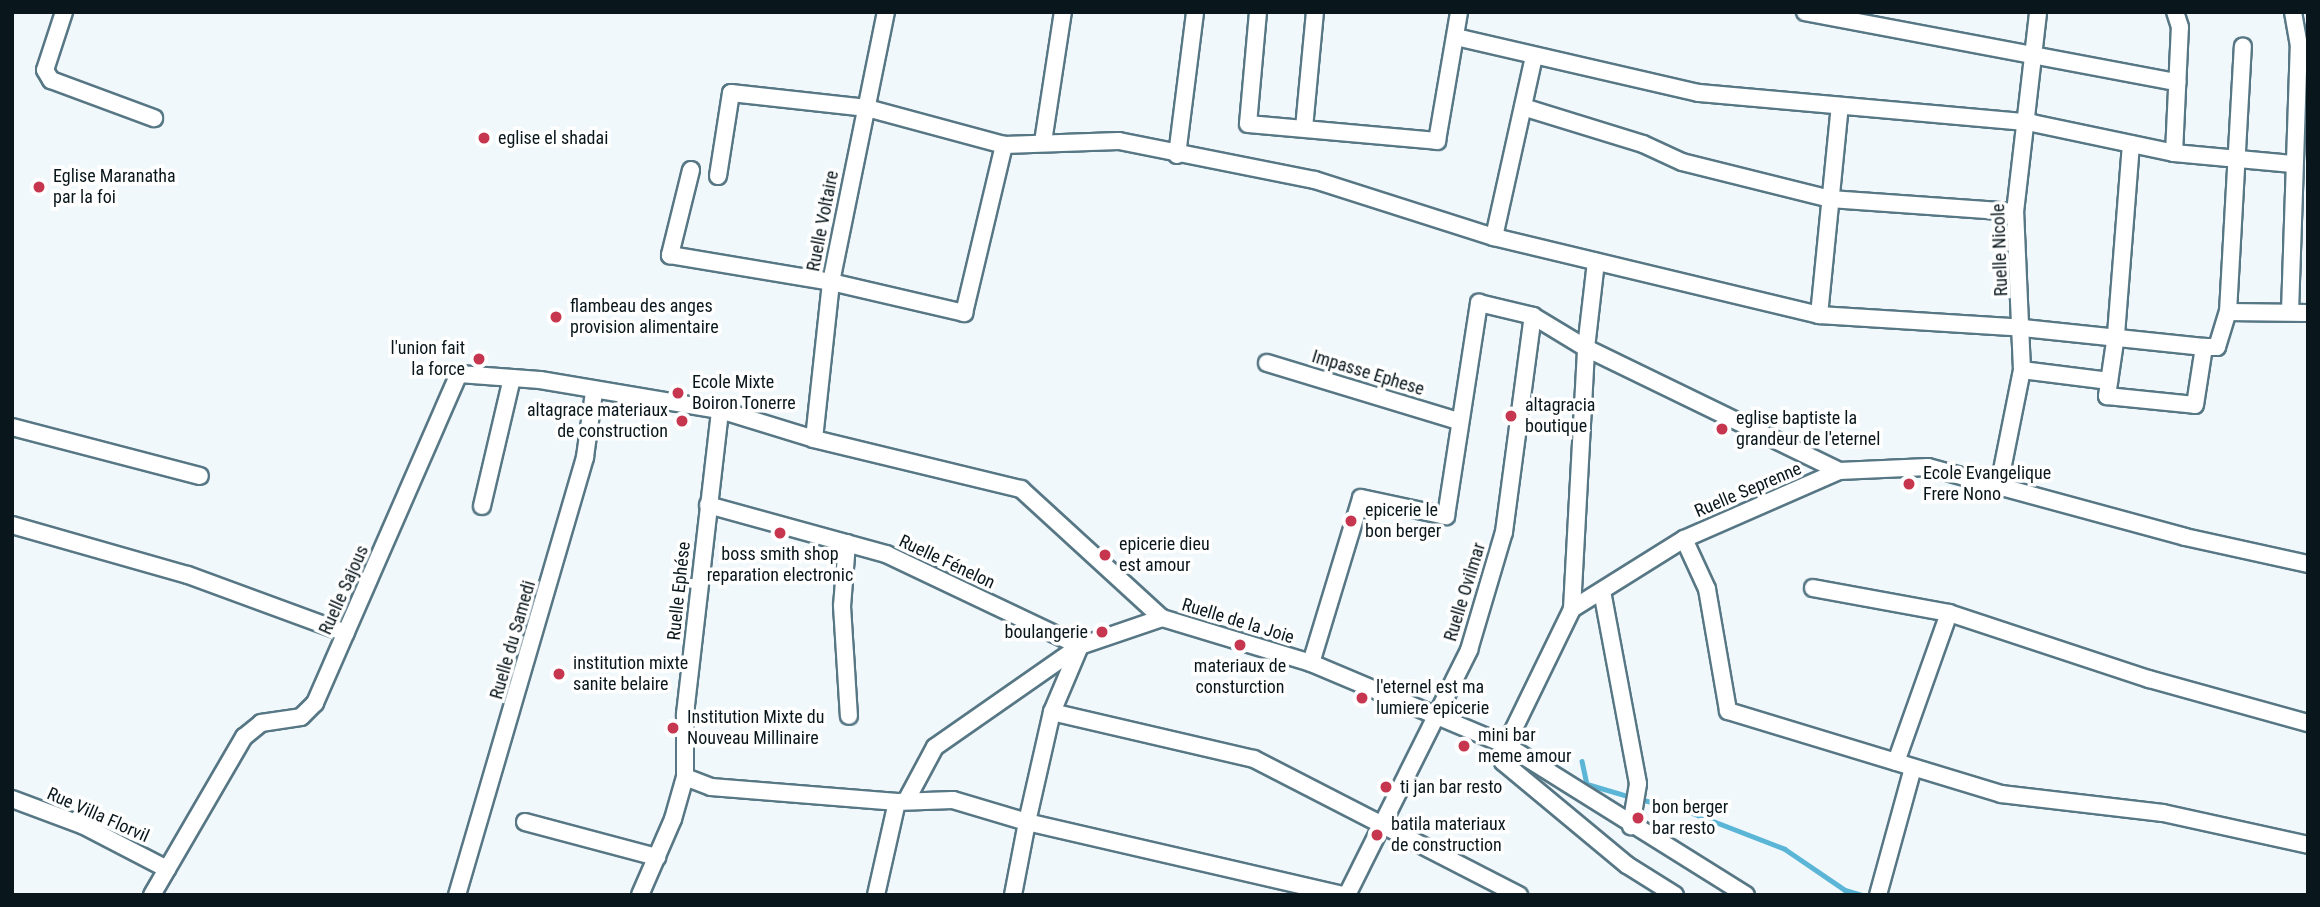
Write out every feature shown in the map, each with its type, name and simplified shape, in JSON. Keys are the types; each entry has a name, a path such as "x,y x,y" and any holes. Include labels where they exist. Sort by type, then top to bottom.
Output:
{"street":[{"path":"64,12 45,70 51,79 154,118"},
{"name":"Ruelle Voltaire","path":"814,439 831,282 886,12"},
{"path":"1042,142 1063,12"},
{"path":"1177,155 1195,12"},
{"path":"1258,12 1248,124 1437,141 1459,12"},
{"path":"1304,128 1315,12"},
{"path":"1805,12 2032,57 2178,82"},
{"name":"Ruelle Nicole","path":"1999,485 2022,370 2023,328 2015,212 2023,124 2038,12"},
{"path":"2174,153 2180,27 2175,12"},
{"path":"2290,312 2292,164 2299,46 2293,12"},
{"path":"1456,37 1534,56 1577,61 1699,93 2023,124 2174,153 2292,164"},
{"path":"718,176 731,93 867,108 1004,145 1119,141 1177,155 1315,180 1494,237 1819,315 2116,335 2217,347 2228,312 2234,159 2243,46"},
{"path":"1494,237 1534,56"},
{"path":"1819,315 1840,106"},
{"path":"1523,107 1643,144 1682,162 1830,199 2015,212"},
{"path":"2131,144 2116,335 2107,396 2195,405 2204,347"},
{"path":"691,170 670,255 831,282 964,313 1004,145"},
{"path":"1596,262 1586,348 1572,609 1506,745 1503,762 1627,865 1675,895"},
{"path":"1311,663 1361,498 1446,516 1458,421 1479,303 1533,316 1586,348 1839,471"},
{"path":"2228,312 2308,313"},
{"name":"Ruelle Ovilmar","path":"1345,895 1469,650 1504,532 1533,316"},
{"name":"Impasse Ephese","path":"1267,363 1458,421"},
{"path":"2022,370 2109,381"},
{"name":"Ruelle Sajous","path":"152,895 244,737 261,723 308,712 346,633 459,374 512,378 594,392"},
{"path":"482,506 512,378"},
{"name":"Ruelle de la Joie","path":"594,392 720,410 814,439 1021,489 1162,618 1311,663 1436,712 1506,745 1631,826 1746,895"},
{"name":"Ruelle du Samedi","path":"457,895 585,457 594,392"},
{"name":"Ruelle Ephése","path":"639,895 657,857 684,777 685,715 720,410"},
{"path":"12,427 200,476"},
{"name":"Ruelle Seprenne","path":"1572,609 1684,538 1839,471 1928,467 2185,537 2308,565"},
{"name":"Ruelle Fénelon","path":"708,505 847,543 954,584 1051,636 1080,646"},
{"path":"12,525 188,575 346,633"},
{"path":"1684,538 1707,589 1728,711 2001,794 2163,813 2308,845"},
{"path":"847,543 842,606 849,716"},
{"path":"1813,588 1950,614 2149,678 2308,723"},
{"path":"1602,591 1638,784 1637,805 1631,826"},
{"path":"1896,762 1950,614"},
{"path":"876,895 902,802 935,747 1080,646 1162,618"},
{"path":"1013,895 1052,712 1080,646"},
{"path":"1052,712 1254,759 1519,895"},
{"path":"1878,895 1913,768"},
{"path":"684,777 711,787 902,802 953,800 1027,822 1345,895"},
{"name":"Rue Villa Florvil","path":"12,799 82,825 167,869"},
{"path":"525,822 657,857"}],"waterway":[{"path":"1582,761 1587,784 1631,797"},
{"path":"1639,799 1682,809 1785,849 1845,890 1862,895"}],"place":[{"name":"eglise el shadai","path":"484,138"},
{"name":"Eglise Maranatha par la foi","path":"39,187"},
{"name":"flambeau des anges provision alimentaire","path":"556,317"},
{"name":"l'union fait la force","path":"479,359"},
{"name":"Ecole Mixte Boiron Tonerre","path":"678,393"},
{"name":"altagracia boutique","path":"1511,416"},
{"name":"altagrace materiaux de construction","path":"682,421"},
{"name":"eglise baptiste la grandeur de l'eternel","path":"1722,429"},
{"name":"Ecole Evangelique Frere Nono","path":"1909,484"},
{"name":"epicerie le bon berger","path":"1351,521"},
{"name":"boss smith shop reparation electronic","path":"780,533"},
{"name":"epicerie dieu est amour","path":"1105,555"},
{"name":"boulangerie","path":"1102,632"},
{"name":"materiaux de consturction","path":"1240,645"},
{"name":"institution mixte sanite belaire","path":"559,674"},
{"name":"l'eternel est ma lumiere epicerie","path":"1362,698"},
{"name":"Institution Mixte du Nouveau Millinaire","path":"673,728"},
{"name":"mini bar meme amour","path":"1464,746"},
{"name":"ti jan bar resto","path":"1386,787"},
{"name":"bon berger bar resto","path":"1638,818"},
{"name":"batila materiaux de construction","path":"1377,835"}]}
